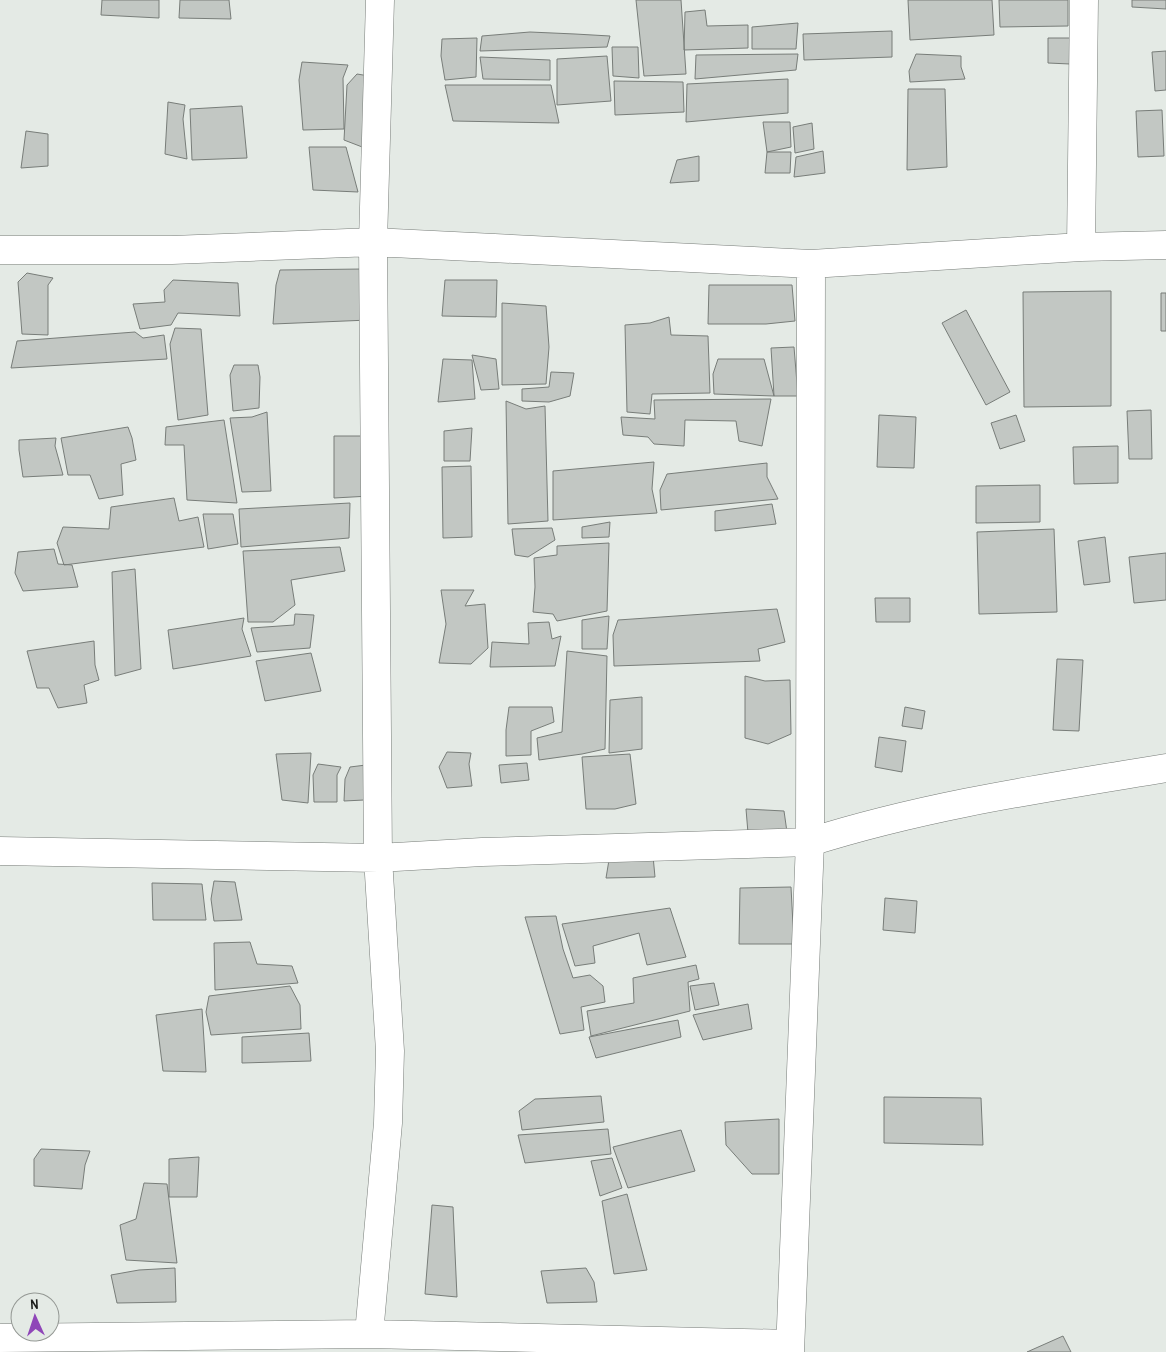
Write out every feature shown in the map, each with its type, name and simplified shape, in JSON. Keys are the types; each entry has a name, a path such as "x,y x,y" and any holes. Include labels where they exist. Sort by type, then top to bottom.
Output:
{"street":[{"path":"369,1334 388,1124 390,1051 378,858 373,242 380,0"},
{"path":"1081,246 1084,0"},
{"path":"0,250 172,250 373,242 811,264 1081,246 1166,245"},
{"path":"0,1338 369,1334 790,1348 810,842 811,264"},
{"path":"0,851 378,858 492,852 810,842 861,825 953,804 1166,768"}],"building":[{"path":"102,0 159,0 159,18 101,15"},
{"path":"180,0 229,0 231,19 179,18"},
{"path":"636,0 681,0 686,74 644,76"},
{"path":"908,0 992,0 994,35 910,40"},
{"path":"999,0 1068,0 1068,26 1000,27"},
{"path":"1132,0 1166,0 1166,9 1132,7"},
{"path":"705,10 707,26 748,25 748,48 684,50 685,12"},
{"path":"798,23 796,49 752,49 752,27"},
{"path":"892,31 892,57 804,60 803,34"},
{"path":"530,32 610,36 607,47 480,51 482,36"},
{"path":"477,38 476,77 445,80 441,56 442,39"},
{"path":"1048,38 1070,38 1070,64 1048,63"},
{"path":"612,47 638,47 639,78 613,76"},
{"path":"1166,51 1166,90 1155,91 1152,52"},
{"path":"798,54 796,70 695,79 696,55"},
{"path":"916,54 961,56 961,67 965,79 910,82 909,71"},
{"path":"607,56 611,101 557,105 557,59"},
{"path":"480,57 550,60 550,80 483,79"},
{"path":"302,62 348,65 343,78 344,129 303,130 299,80"},
{"path":"357,74 375,77 370,150 344,140 347,85"},
{"path":"788,79 788,113 686,122 687,84"},
{"path":"614,81 683,82 684,112 615,115"},
{"path":"445,85 551,85 559,123 453,121"},
{"path":"908,89 945,89 947,167 907,170"},
{"path":"168,102 185,105 183,119 187,159 165,154"},
{"path":"242,106 247,158 192,160 190,109"},
{"path":"1162,110 1164,156 1138,157 1136,111"},
{"path":"763,122 790,122 791,147 767,152"},
{"path":"812,123 814,149 795,153 793,127"},
{"path":"26,131 48,134 48,166 21,168"},
{"path":"309,147 346,147 358,192 313,190"},
{"path":"823,151 825,173 794,177 796,157"},
{"path":"767,152 791,152 790,173 765,173"},
{"path":"699,156 699,181 670,183 677,160"},
{"path":"363,269 369,320 273,324 276,285 280,270"},
{"path":"27,273 53,278 48,285 48,335 22,334 18,282"},
{"path":"173,280 238,283 240,316 178,313 171,325 140,329 133,304 165,302 164,290"},
{"path":"445,280 497,280 496,317 442,316"},
{"path":"709,285 792,285 795,321 766,324 708,324"},
{"path":"1111,291 1111,406 1024,407 1023,292"},
{"path":"1161,293 1166,293 1166,331 1161,331"},
{"path":"502,303 546,306 549,347 546,384 502,385"},
{"path":"966,310 1010,392 986,405 942,323"},
{"path":"669,317 671,335 708,336 710,393 652,394 650,414 627,412 625,325 650,323"},
{"path":"175,328 201,329 208,415 178,420 170,344"},
{"path":"135,332 143,338 164,335 167,359 11,368 17,341"},
{"path":"794,347 798,396 774,396 771,348"},
{"path":"472,355 496,359 499,389 481,390"},
{"path":"443,359 472,360 475,399 438,402"},
{"path":"718,359 764,359 774,396 714,394 713,374"},
{"path":"234,365 258,365 260,377 259,408 233,411 230,375"},
{"path":"551,372 574,373 570,396 549,402 522,401 522,389 549,387"},
{"path":"771,399 762,446 739,441 736,421 685,420 684,446 654,444 648,437 623,435 621,417 655,419 654,400"},
{"path":"506,401 526,409 545,406 548,521 508,524"},
{"path":"1151,410 1152,459 1129,459 1127,411"},
{"path":"267,412 271,491 242,492 230,418 252,417"},
{"path":"879,415 916,417 914,468 877,467"},
{"path":"1016,415 1025,441 1000,449 991,423"},
{"path":"224,420 237,503 187,500 184,445 165,445 166,427"},
{"path":"128,427 136,460 121,464 123,495 99,499 90,475 68,475 61,438"},
{"path":"472,428 470,461 444,461 444,431"},
{"path":"334,436 369,436 370,496 334,498"},
{"path":"56,438 55,446 63,475 23,477 19,440"},
{"path":"1118,446 1118,483 1074,484 1073,447"},
{"path":"654,462 652,489 657,513 553,520 553,471"},
{"path":"767,463 767,477 778,499 661,510 660,490 667,474"},
{"path":"471,466 472,537 443,538 442,467"},
{"path":"1040,485 1040,522 976,523 976,486"},
{"path":"174,498 179,521 198,517 204,547 64,565 57,543 63,527 109,529 111,507"},
{"path":"350,503 349,538 241,547 239,509"},
{"path":"772,504 776,524 715,531 715,511"},
{"path":"203,514 233,514 238,544 208,549"},
{"path":"610,522 609,537 582,538 582,527"},
{"path":"552,528 555,540 528,557 515,555 512,529"},
{"path":"1054,529 1057,612 979,614 977,532"},
{"path":"1105,537 1110,582 1084,585 1078,541"},
{"path":"609,543 607,611 557,621 553,614 533,612 535,587 534,558 557,555 557,546"},
{"path":"340,547 345,571 291,580 295,605 273,622 248,622 243,551"},
{"path":"54,549 58,564 72,565 78,587 23,591 15,573 18,552"},
{"path":"1166,553 1166,600 1134,603 1129,557"},
{"path":"135,569 141,669 115,676 112,572"},
{"path":"441,590 474,590 465,606 485,604 488,648 471,664 439,663 446,624"},
{"path":"875,598 910,598 910,622 876,622"},
{"path":"777,609 785,642 758,649 760,661 614,666 613,635 618,620"},
{"path":"295,614 314,615 310,648 257,652 251,628 294,625"},
{"path":"609,616 607,649 582,649 582,620"},
{"path":"244,618 242,629 251,656 173,669 168,630"},
{"path":"549,622 552,639 561,636 555,666 490,667 492,642 529,644 528,623"},
{"path":"94,641 95,665 99,680 84,685 87,703 58,708 49,688 37,688 27,651"},
{"path":"567,651 607,656 605,749 539,760 537,738 562,732"},
{"path":"311,653 321,691 265,701 256,661"},
{"path":"1057,659 1083,660 1079,731 1053,730"},
{"path":"745,676 765,681 790,680 791,734 768,744 745,738"},
{"path":"642,697 642,749 609,753 610,700"},
{"path":"509,707 552,707 554,722 531,731 531,755 506,756 506,730"},
{"path":"905,707 925,711 922,729 902,726"},
{"path":"879,737 906,741 902,772 875,767"},
{"path":"447,752 471,753 469,764 472,786 447,788 439,767"},
{"path":"311,753 308,803 282,800 276,754"},
{"path":"630,754 636,804 615,809 586,809 582,757"},
{"path":"527,763 529,780 501,783 499,765"},
{"path":"318,764 341,767 337,775 337,802 314,802 313,775"},
{"path":"366,765 364,800 344,801 345,779 350,767"},
{"path":"746,809 784,811 787,832 748,833"},
{"path":"653,856 655,877 606,878 609,860"},
{"path":"214,881 235,882 242,920 214,921 211,899"},
{"path":"152,883 202,884 206,920 153,920"},
{"path":"791,887 794,944 739,944 740,888"},
{"path":"885,898 917,901 915,933 883,930"},
{"path":"670,908 686,957 647,965 639,933 593,946 595,963 575,966 562,924"},
{"path":"556,916 563,949 573,978 590,975 603,986 605,1002 581,1007 584,1030 560,1034 525,917"},
{"path":"250,942 257,964 292,966 298,983 215,990 214,943"},
{"path":"696,965 699,979 688,982 690,1011 591,1036 587,1011 634,1003 633,978"},
{"path":"714,983 719,1005 695,1010 690,986"},
{"path":"290,986 300,1005 301,1029 211,1035 206,1012 209,996"},
{"path":"748,1004 752,1029 703,1040 693,1015"},
{"path":"202,1009 206,1072 163,1071 156,1015"},
{"path":"678,1020 681,1037 596,1058 589,1037"},
{"path":"309,1033 311,1061 242,1063 242,1037"},
{"path":"601,1096 604,1122 522,1130 519,1111 535,1099"},
{"path":"884,1097 981,1098 983,1145 884,1143"},
{"path":"779,1119 779,1174 752,1174 726,1145 725,1122"},
{"path":"608,1129 611,1154 525,1163 518,1135"},
{"path":"681,1130 695,1171 628,1188 613,1147"},
{"path":"41,1149 90,1151 85,1165 82,1189 34,1186 34,1159"},
{"path":"199,1157 197,1197 169,1197 169,1159"},
{"path":"612,1158 622,1188 600,1196 591,1161"},
{"path":"144,1183 167,1184 177,1263 126,1260 120,1225 136,1219"},
{"path":"627,1194 647,1270 614,1274 602,1201"},
{"path":"432,1205 453,1207 457,1297 425,1294"},
{"path":"175,1268 176,1302 117,1303 111,1275 139,1270"},
{"path":"586,1268 594,1282 597,1302 547,1303 541,1271"},
{"path":"1063,1336 1071,1352 1027,1352"}]}
